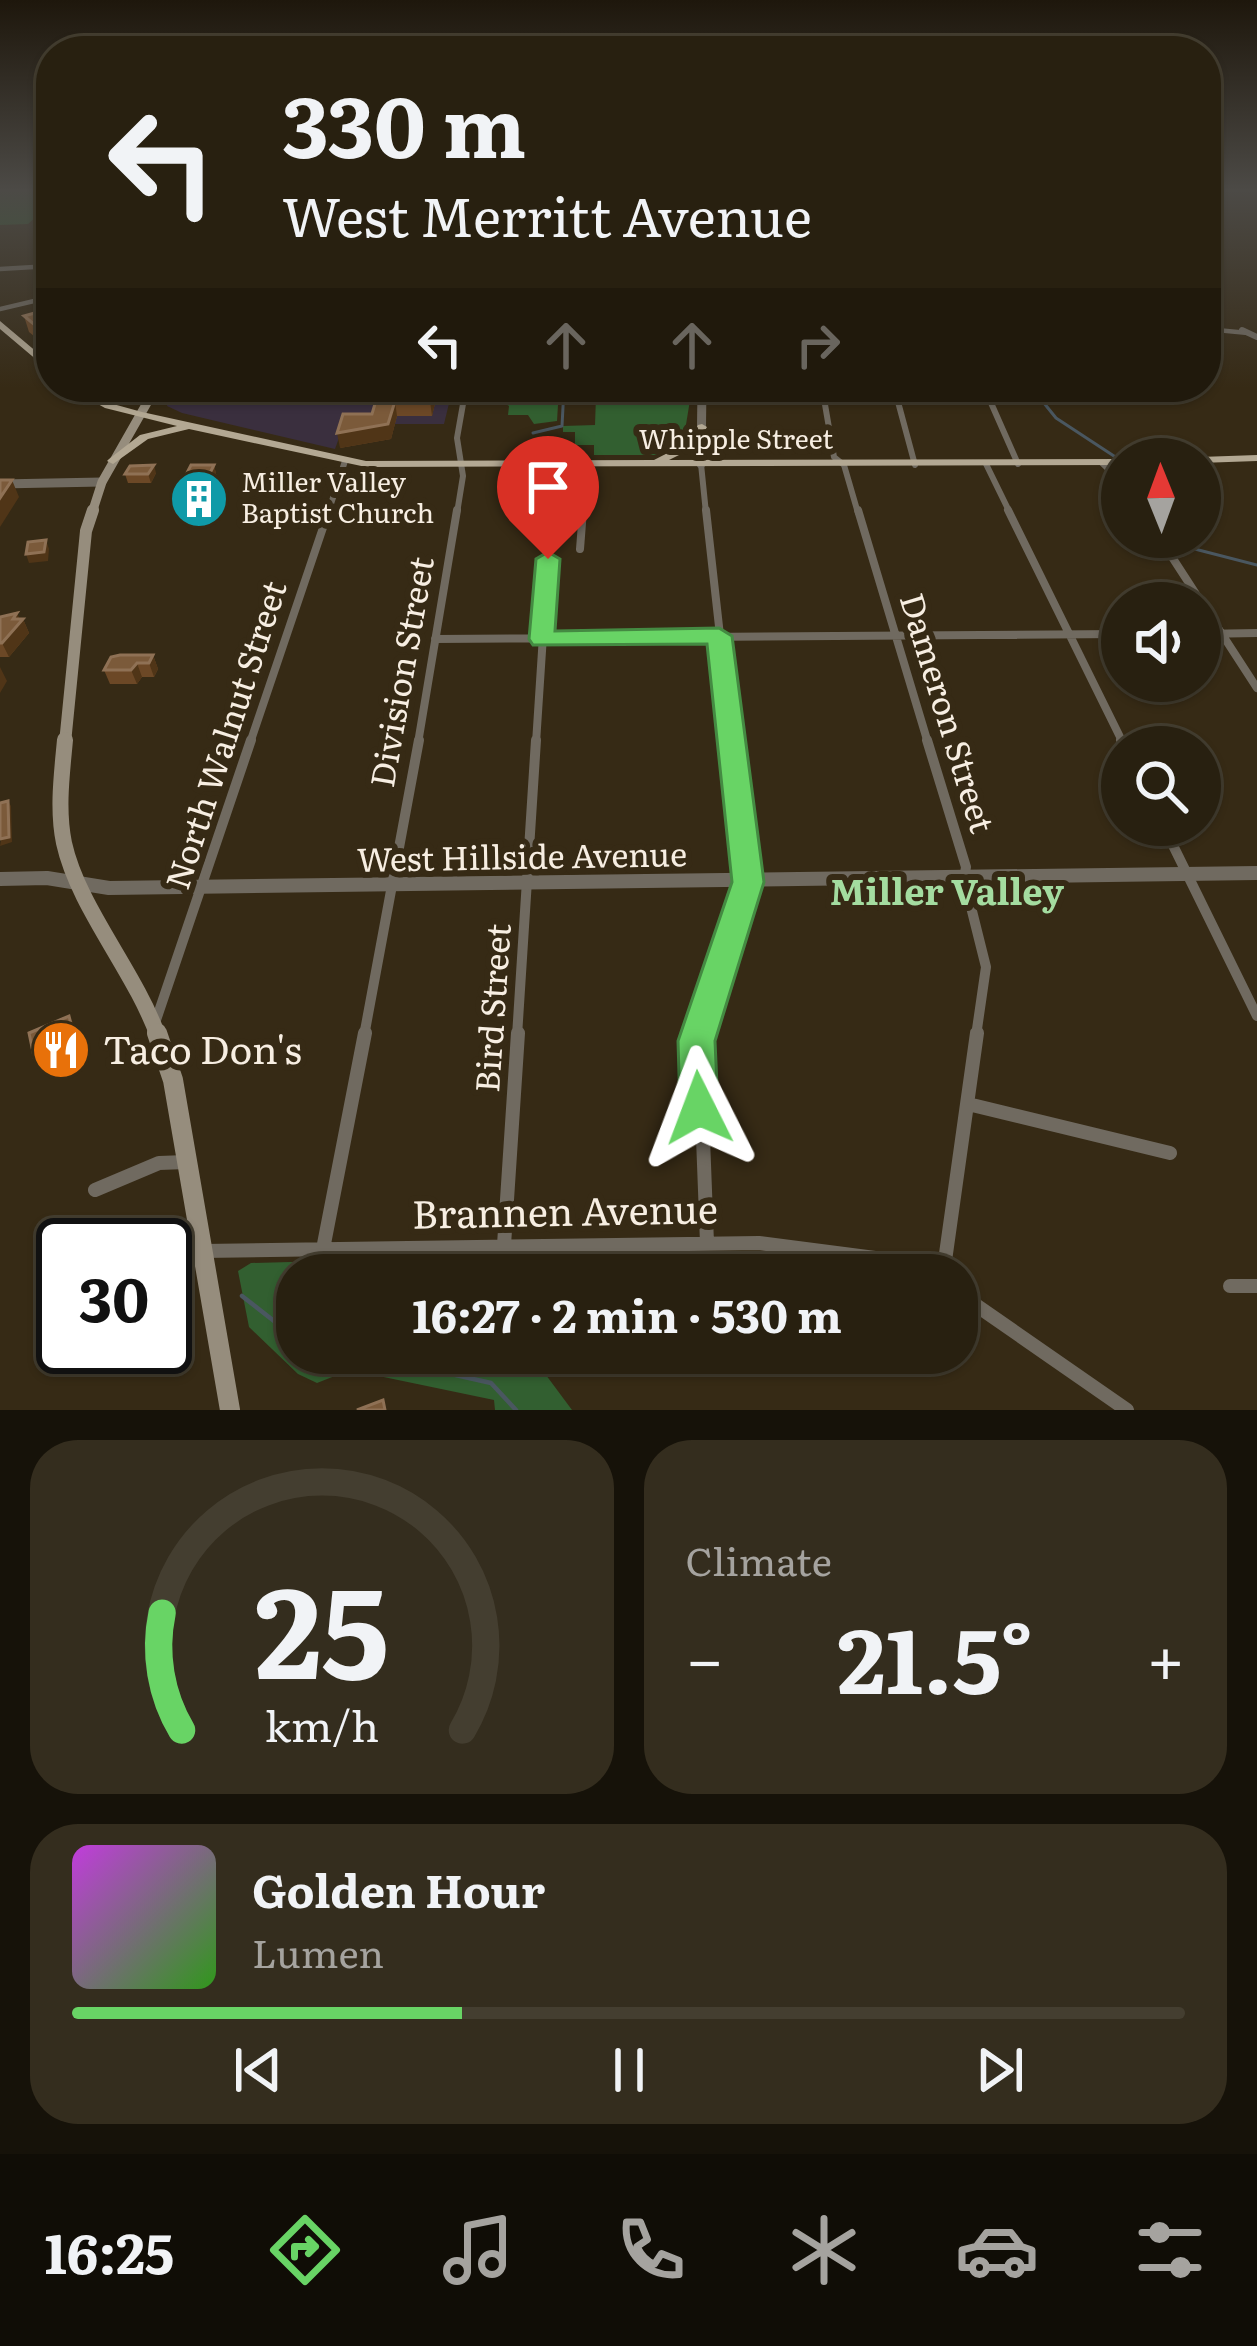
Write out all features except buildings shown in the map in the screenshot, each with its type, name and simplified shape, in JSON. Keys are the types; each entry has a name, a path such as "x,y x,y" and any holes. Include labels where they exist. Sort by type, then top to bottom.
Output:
{"main road":[{"path":"0,325 6,337 36,358"},
{"name":"Whipple Street","path":"101,402 137,420 345,461 462,465 1101,463"},
{"path":"147,402 102,482 86,531 59,791 63,840 76,883 121,955 173,1080 230,1410"},
{"path":"113,461 144,437 191,427"},
{"path":"652,463 691,445 702,427"},
{"path":"1221,459 1257,458"}],"street":[{"path":"0,269 36,267"},
{"path":"0,309 36,301"},
{"path":"1221,329 1241,329 1257,337"},
{"name":"Division Street","path":"323,1249 394,885 435,640 462,465 457,438 463,402"},
{"path":"702,402 701,464 748,882 697,1041 707,1243"},
{"name":"Dameron Street","path":"825,402 834,454 844,465 966,867 964,879 986,967 946,1254"},
{"path":"897,402 914,460"},
{"path":"991,402 1018,464"},
{"name":"North Walnut Street","path":"154,1025 345,461"},
{"path":"580,549 586,464"},
{"path":"986,464 1115,726"},
{"path":"0,484 102,482"},
{"path":"1173,558 1257,688"},
{"name":"Bird Street","path":"504,1245 548,559"},
{"path":"1222,634 1257,633"},
{"path":"435,640 1101,634"},
{"path":"1173,846 1257,1016"},
{"name":"West Hillside Avenue","path":"0,879 110,888 1257,873"},
{"path":"968,1104 1171,1154"},
{"path":"95,1190 159,1162 188,1162"},
{"name":"Brannen Avenue","path":"202,1251 707,1243 851,1254"},
{"path":"1230,1286 1257,1286"},
{"path":"978,1307 1126,1410"}],"shaded area":[{"path":"168,402 449,402 444,424 344,424 335,449 167,406"}],"green space":[{"path":"502,402 558,402 557,421 534,424 528,415 508,415 509,406"},
{"path":"596,402 690,402 683,443 656,455 594,455 594,445 575,445 575,432 563,432 563,426 595,425"},
{"path":"276,1262 276,1353 249,1327 238,1271 251,1263"},
{"path":"298,1374 340,1374 317,1383"},
{"path":"369,1374 544,1374 572,1410 495,1410 494,1400"}],"waterway":[{"path":"533,433 562,426 563,402"},
{"path":"1043,402 1056,418 1101,448"},
{"path":"1221,556 1257,565"},
{"path":"242,1296 276,1323"},
{"path":"451,1374 491,1383 516,1410"}],"place":[{"name":"Miller Valley Baptist Church","path":"199,499"},
{"name":"Taco Don's","path":"61,1050"}],"district":[{"name":"Miller Valley","path":"947,892"}],"route":[{"path":"548,559 542,639 719,636 748,882 697,1041 699,1108"}]}
